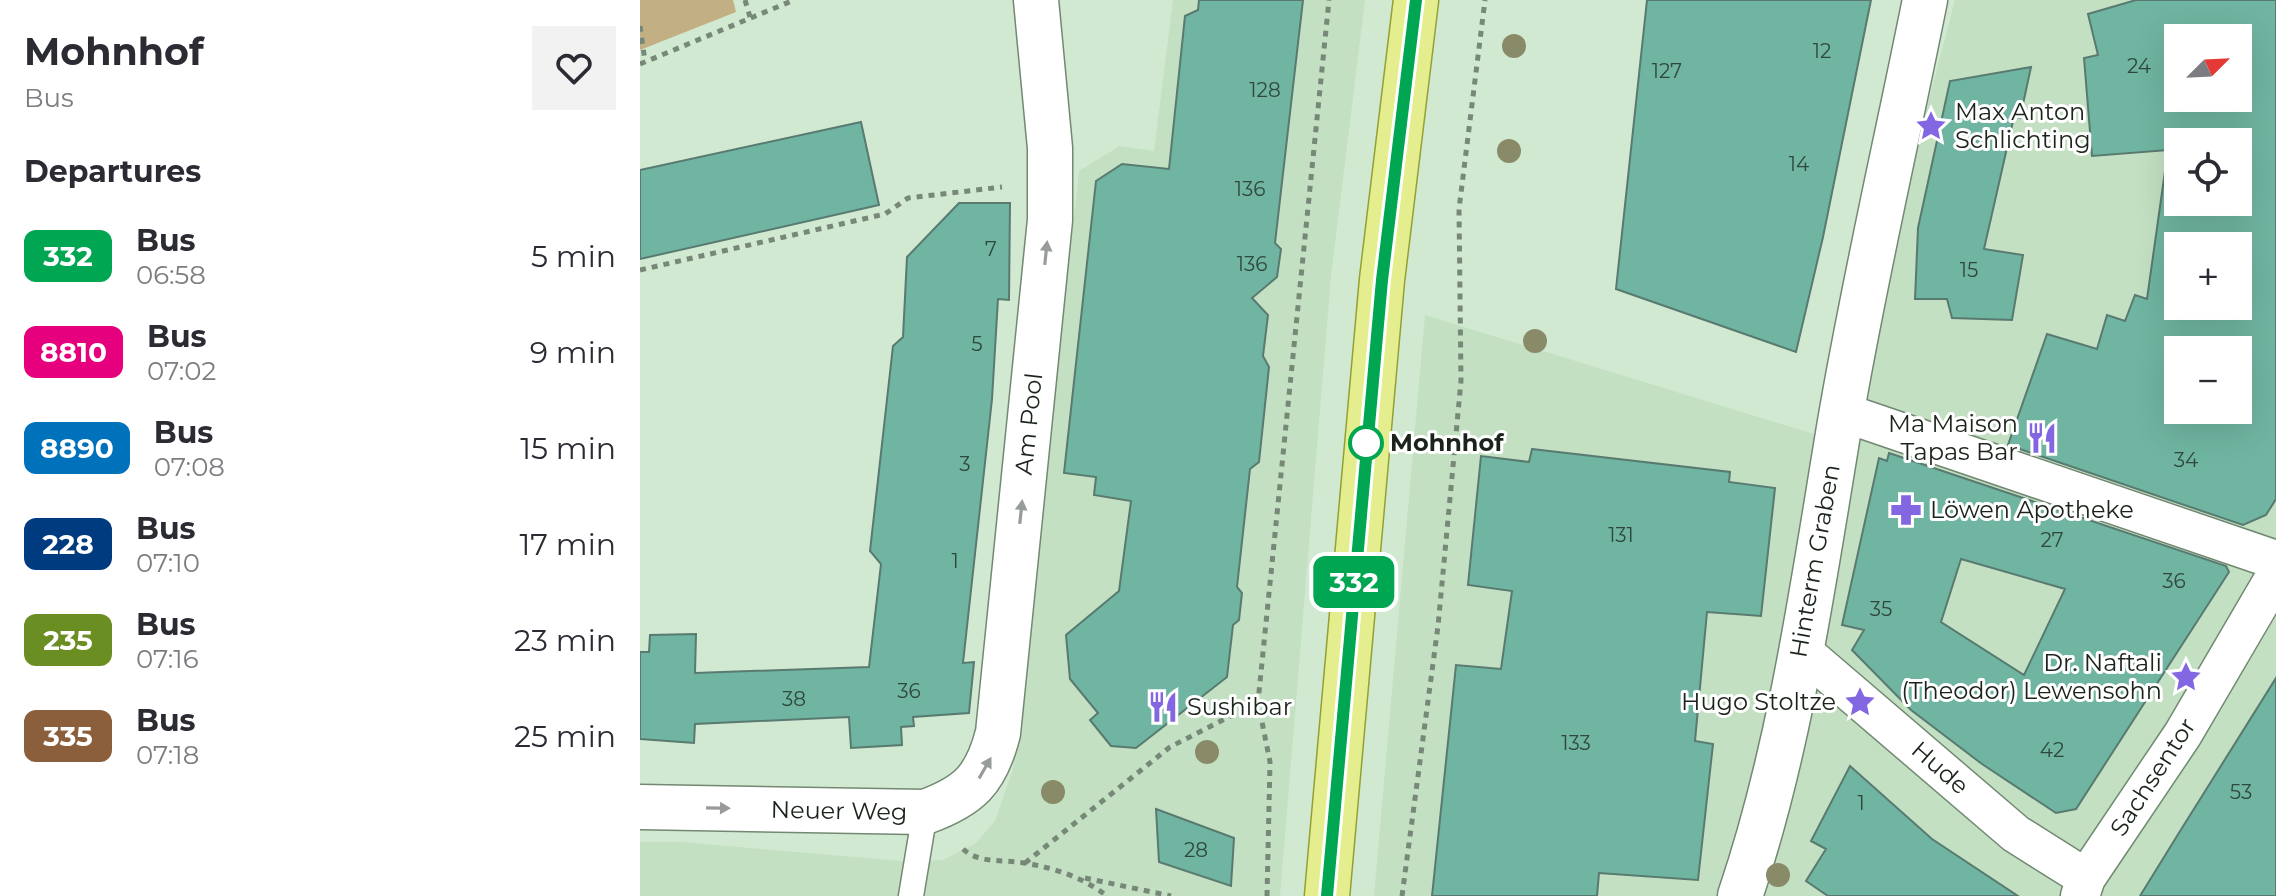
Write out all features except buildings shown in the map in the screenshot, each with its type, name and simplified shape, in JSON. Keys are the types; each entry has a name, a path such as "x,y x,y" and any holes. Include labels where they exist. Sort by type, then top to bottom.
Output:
{"main road":[{"path":"1327,896 1382,280 1416,0"}],"street":[{"name":"Am Pool","path":"925,812 956,801 978,781 991,761 998,733 1048,235 1050,182 1045,72 1036,0"},
{"name":"Hinterm Graben","path":"1740,896 1758,845 1800,649 1842,412 1925,0"},
{"path":"1842,412 2276,560"},
{"name":"Sachsentor","path":"2083,887 2183,734 2276,575"},
{"name":"Hude","path":"1800,649 2016,834 2083,887"},
{"name":"Neuer Weg","path":"640,807 925,812"}],"lane":[{"path":"911,896 925,812"}],"path":[{"path":"745,0 750,17"},
{"path":"640,26 643,62 794,0"},
{"path":"1267,896 1270,762 1258,702 1329,0"},
{"path":"1402,896 1438,626 1461,381 1459,209 1485,0"},
{"path":"640,270 885,214 908,198 1050,182"},
{"path":"1025,863 1170,747 1258,702"},
{"name":"Neuer Weg","path":"925,812 972,858 1025,863 1084,878 1107,896"},
{"path":"1084,878 1171,896"}],"shaded area":[{"path":"640,0 733,0 736,12 640,50"},
{"path":"1173,0 1365,0 1331,276 1280,896 640,896 640,842 682,842 912,862 943,860 975,844 995,821 1013,769 1079,171 1120,146 1154,151"},
{"path":"1955,0 2276,0 2276,896 1374,896 1425,315 1856,447 1897,221"}],"bus line":[{"name":"332","path":"1327,896 1382,280 1416,0"}],"place":[{"name":"Max Anton Schlichting","path":"1931,126"},
{"name":"Ma Maison Tapas Bar","path":"2042,438"},
{"name":"Mohnhof","path":"1366,443"},
{"name":"Löwen Apotheke","path":"1906,510"},
{"name":"Dr. Naftali (Theodor) Lewensohn","path":"2186,677"},
{"name":"Hugo Stoltze","path":"1860,702"},
{"name":"Sushibar","path":"1163,707"}]}
